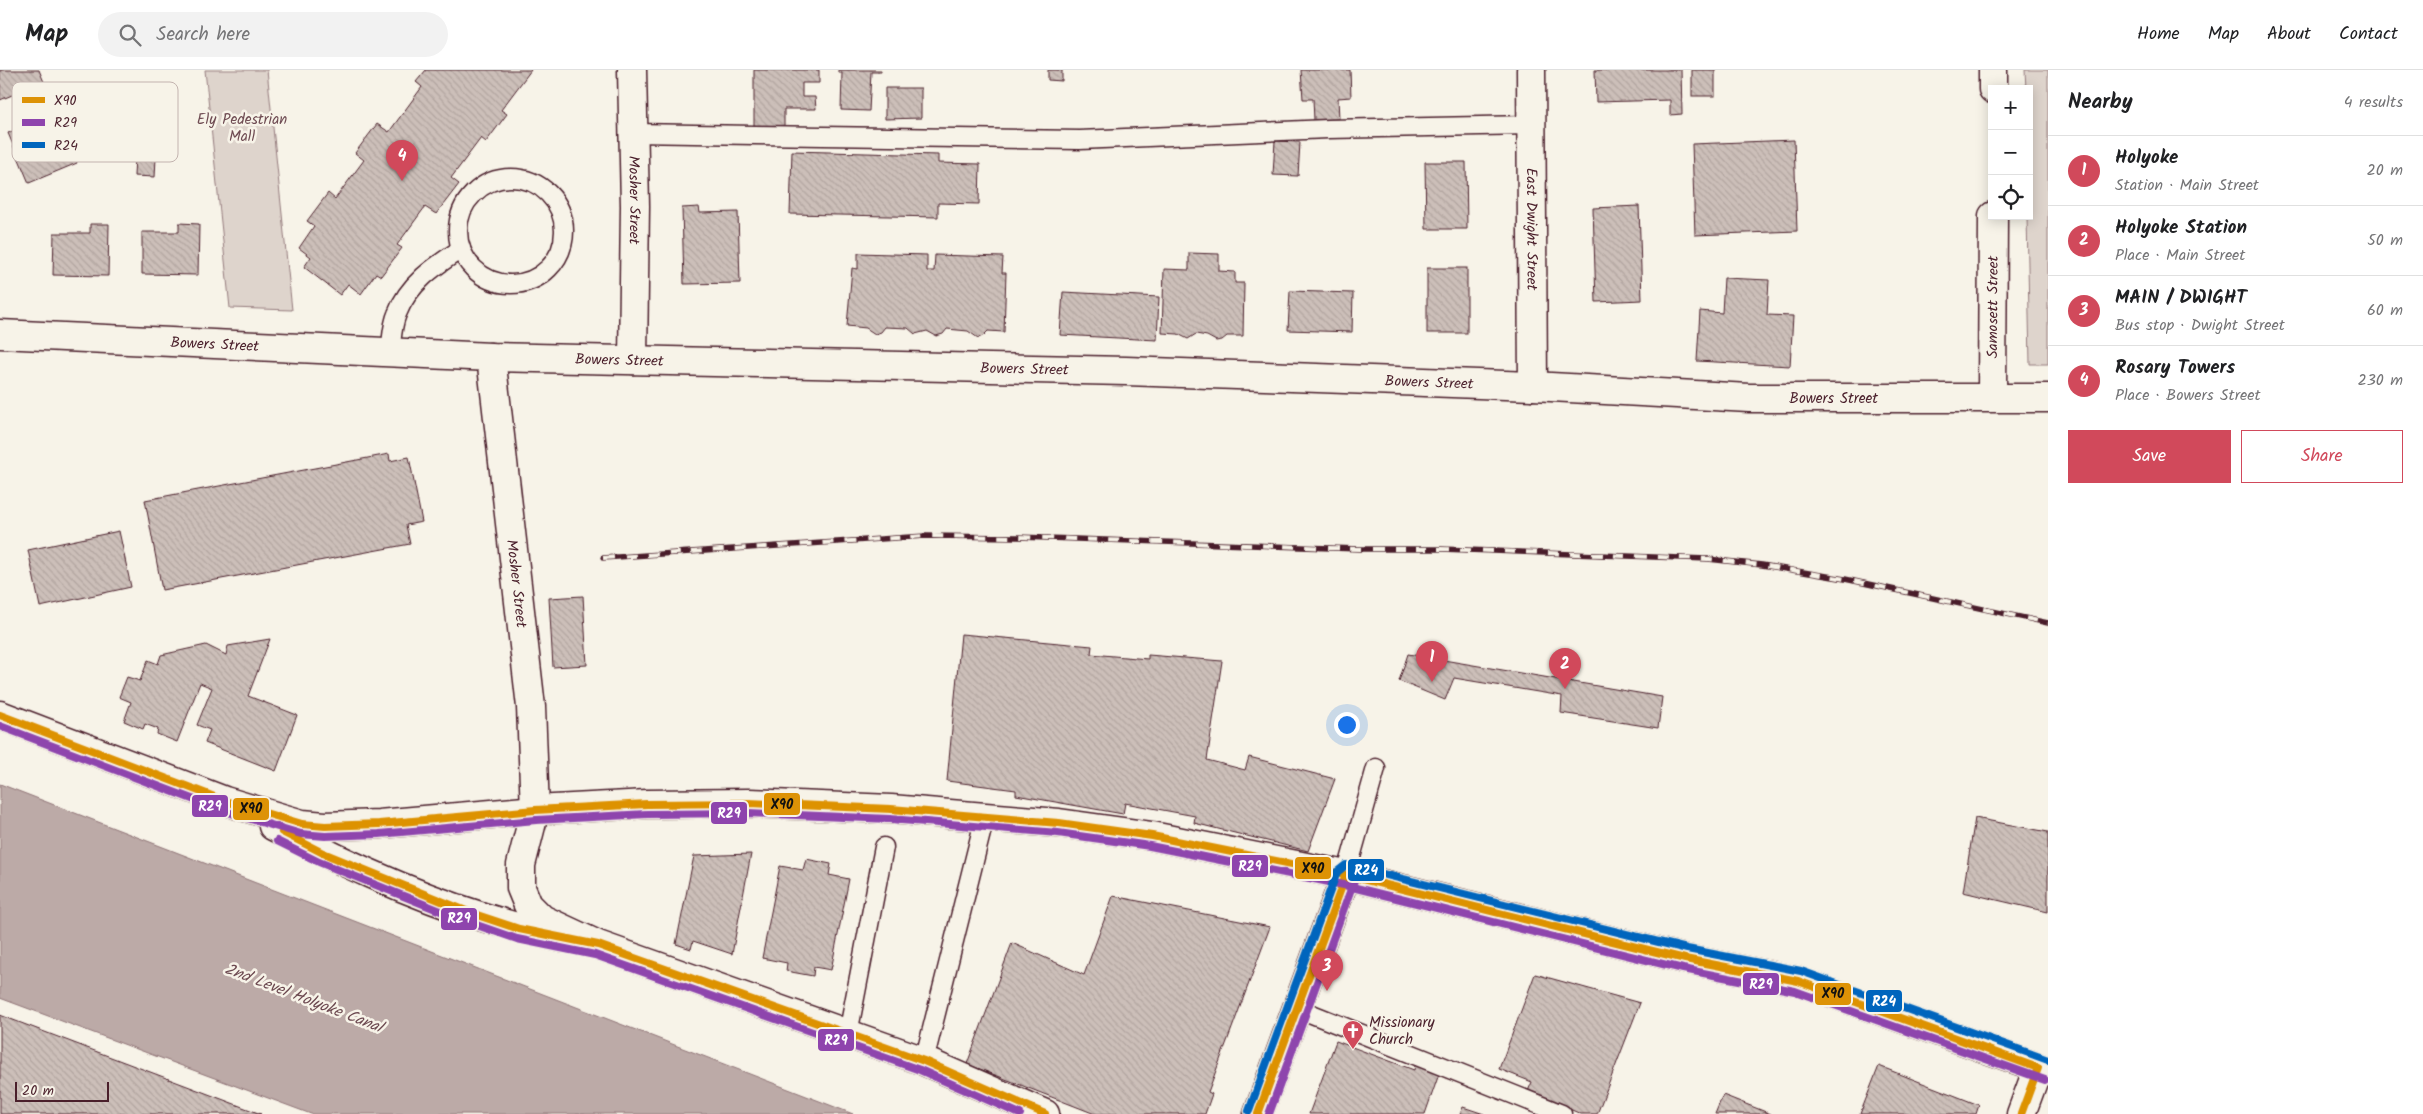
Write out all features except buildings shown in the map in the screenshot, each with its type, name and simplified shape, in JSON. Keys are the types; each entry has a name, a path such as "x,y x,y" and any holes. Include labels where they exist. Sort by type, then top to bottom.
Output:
{"street":[{"name":"Mosher Street","path":"632,70 633,360"},
{"name":"East Dwight Street","path":"1531,70 1533,386"},
{"path":"1993,70 1993,85"},
{"name":"Samosett Street","path":"1992,397 1993,220"},
{"name":"Bowers Street","path":"0,334 491,357 1126,371 1533,386 1749,398 2048,398"},
{"name":"Mosher Street","path":"491,357 531,707 535,810 521,865 521,888 528,904 542,920 598,945"},
{"path":"0,715 225,801 294,822 325,826 379,824 535,810 647,804 749,803 891,809 985,816 1059,823 1152,836 1346,875 1685,958 1798,980 2043,1070 2021,1114"},
{"path":"225,801 323,853 471,913 519,929 598,945 924,1061 1045,1114"},
{"path":"1258,1114 1346,875"}],"lane":[{"path":"633,133 1080,140 1328,129 1531,125"},
{"path":"509,178 518,179 541,188 553,200 561,214 563,233 560,251 551,266 536,278 528,281 519,284 501,284 484,277 470,266 461,249 458,233 463,209 467,201 479,189 493,181 509,178"},
{"path":"390,352 396,314 407,296 421,278 461,249"},
{"path":"1346,875 1376,768"},
{"path":"924,1061 985,816"},
{"path":"848,1034 884,847"},
{"path":"1297,1008 1562,1114"}],"green space":[{"name":"Ely Pedestrian Mall","path":"205,70 267,70 292,310 230,308"},
{"path":"2025,70 2048,70 2048,364 2030,364 2027,220 2033,220 2033,85 2026,85"}],"water":[{"name":"2nd Level Holyoke Canal","path":"0,784 853,1114 311,1114 0,998"}],"railway":[{"path":"603,558 925,536 1018,537 1360,549 1441,549 1708,559 1762,565 1845,579 2048,623"}],"transit line":[{"name":"X90","path":"0,715 225,801 302,824 325,826 379,824 535,810 647,804 749,803 891,809 1059,823 1152,836 1346,875 1685,959 1798,981 2038,1068 2021,1114"},
{"name":"R29","path":"0,726 221,810 301,834 325,836 379,834 536,820 647,814 749,813 890,819 1058,833 1150,846 1344,885 1683,969 1795,991 2045,1080"},
{"name":"X90","path":"282,832 323,853 471,913 519,929 598,945 924,1061 1045,1114"},
{"name":"R29","path":"277,841 319,862 468,922 517,939 595,955 920,1070 1020,1114"},
{"name":"R24","path":"1249,1111 1337,872 1346,865 1687,949 1801,971 2048,1060"},
{"name":"X90","path":"1258,1114 1346,875"},
{"name":"R29","path":"1269,1114 1355,878"}],"place":[{"name":"Rosary Towers","path":"402,181"},
{"name":"Holyoke","path":"1432,682"},
{"name":"Holyoke Station","path":"1565,689"},
{"name":"MAIN / DWIGHT","path":"1327,991"},
{"name":"Missionary Church","path":"1353,1050"}]}
